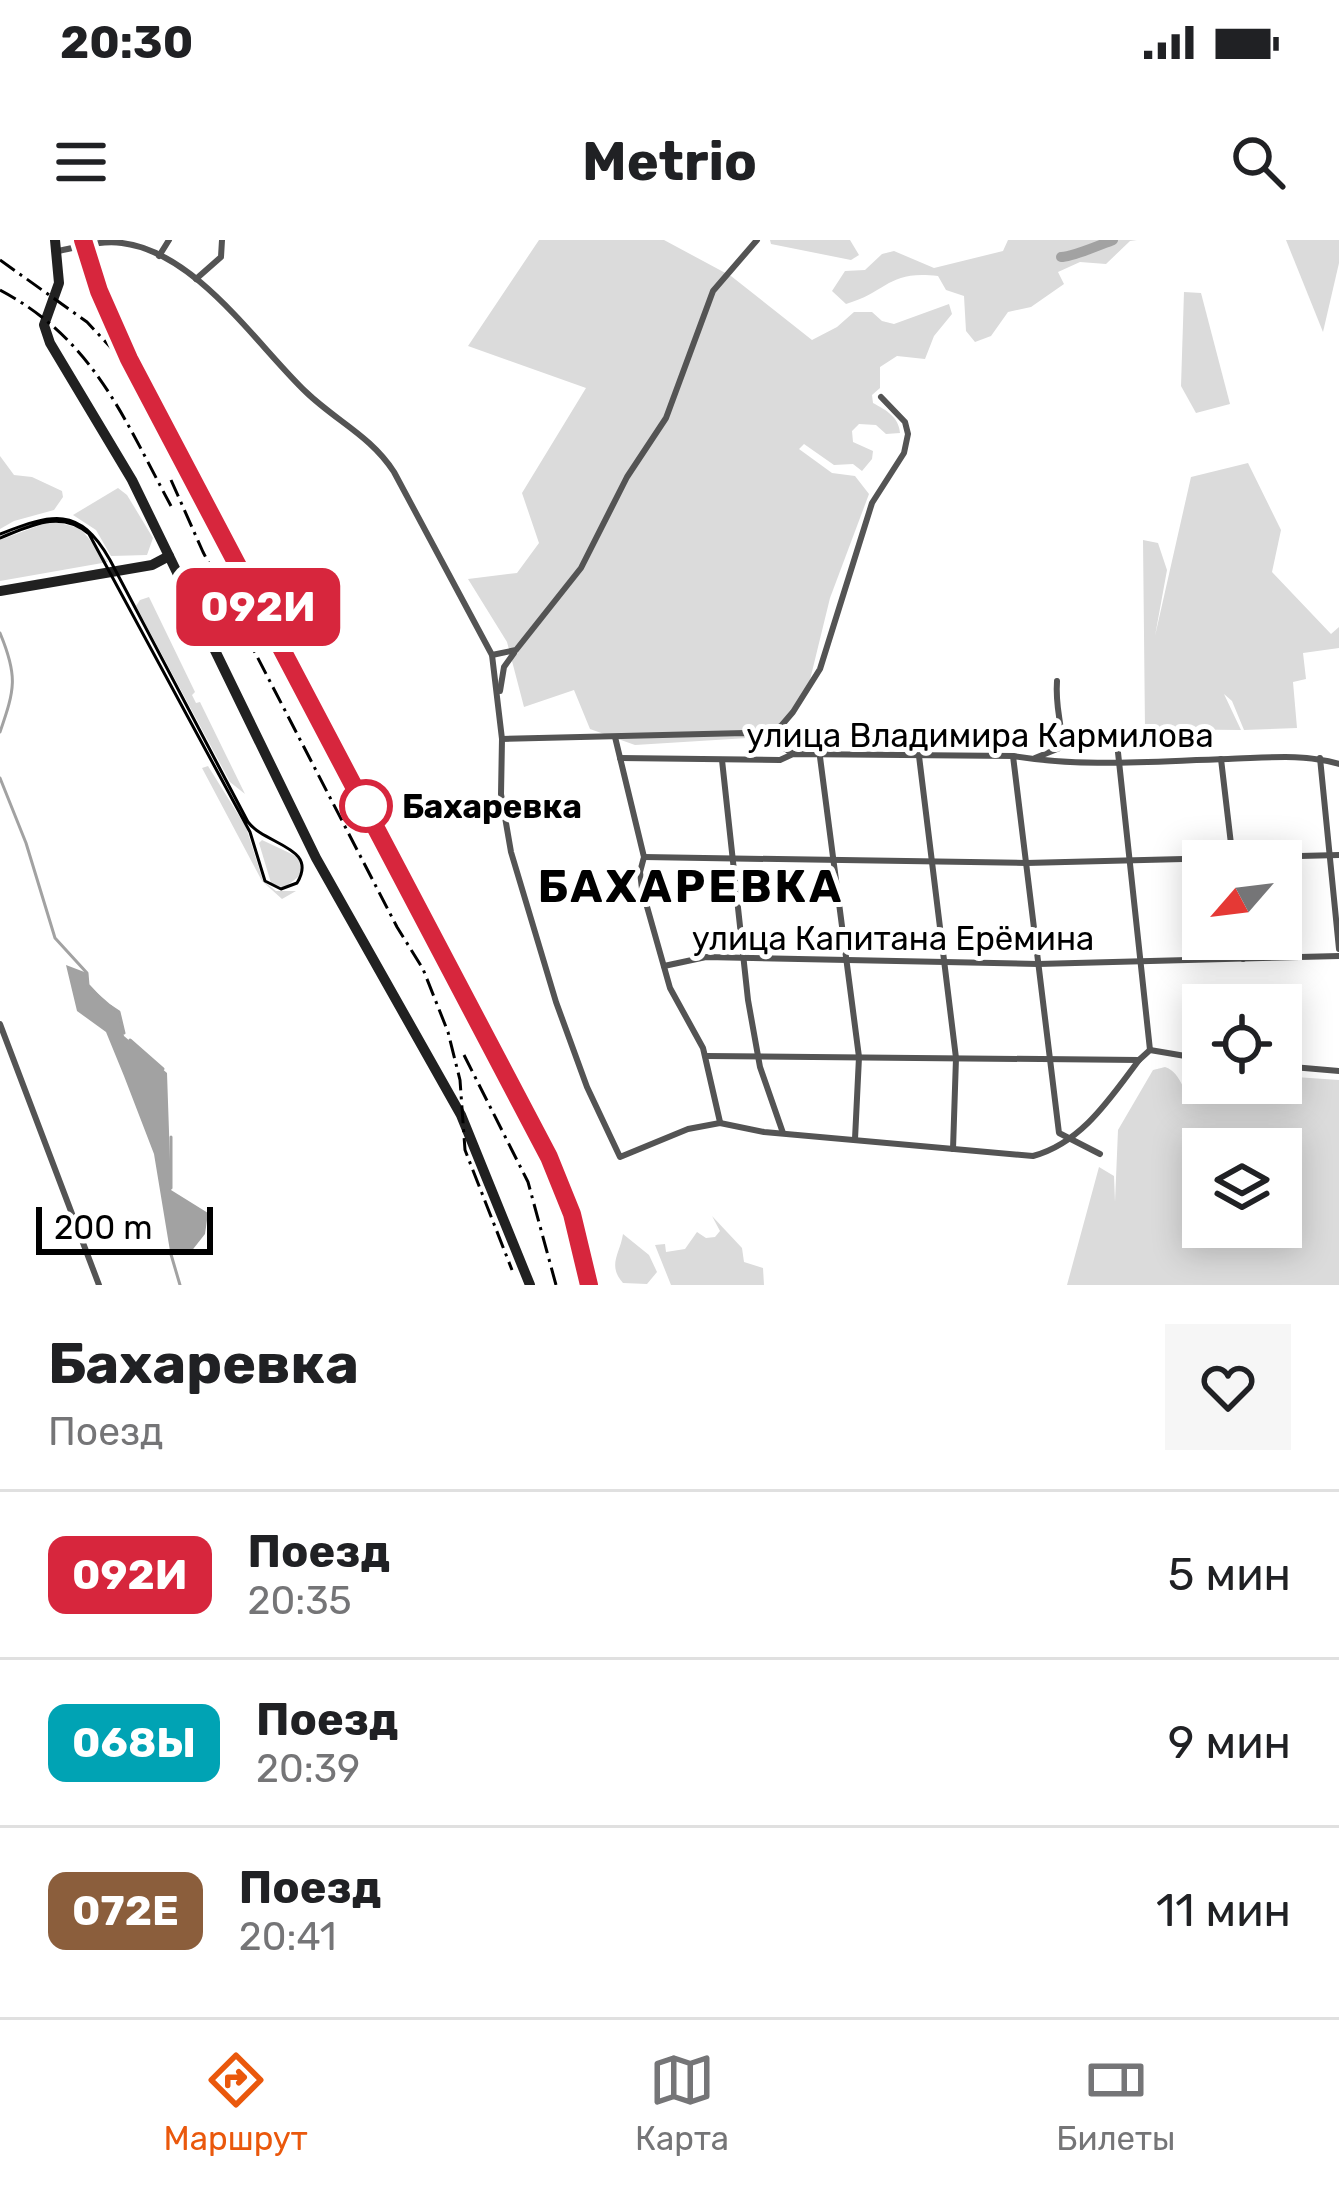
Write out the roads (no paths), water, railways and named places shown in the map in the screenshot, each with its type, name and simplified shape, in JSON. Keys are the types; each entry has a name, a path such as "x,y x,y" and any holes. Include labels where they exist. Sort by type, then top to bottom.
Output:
{"main road":[{"path":"57,246 59,283 45,332 132,480 313,851 461,1115 530,1285"},
{"path":"0,591 152,565 170,556"}],"street":[{"path":"159,256 169,240"},
{"path":"196,279 221,257 222,240"},
{"path":"498,698 504,668 581,568 627,477 665,418 713,291 757,240"},
{"path":"57,246 115,242 159,256 196,279 309,395 378,447 492,655 502,739 502,806 516,871 575,1055 620,1157 688,1129 720,1123 1033,1156 1065,1140 1102,1110 1150,1050 1182,1055"},
{"path":"766,737 766,732 781,726 793,712 820,669 872,503 904,453 905,422 881,398"},
{"path":"492,655 515,650"},
{"path":"1058,681 1055,709 1062,724 1062,747"},
{"path":"502,739 745,733 766,737 793,754"},
{"path":"614,737 644,856 642,889 673,994 706,1056 720,1123"},
{"path":"1032,759 1062,747 1117,743 1150,1050"},
{"path":"1013,756 1058,1133 1100,1154"},
{"name":"улица Владимира Кармилова","path":"620,758 1013,756 1118,764 1320,758 1339,764"},
{"path":"820,757 859,1057 855,1139"},
{"path":"919,757 956,1058 952,1149"},
{"path":"1320,758 1339,953"},
{"path":"1221,759 1230,840"},
{"path":"722,760 758,1056 783,1133"},
{"path":"1302,857 1339,855"},
{"path":"644,856 1026,863 1182,860"},
{"name":"улица Капитана Ерёмина","path":"1302,956 1339,953"},
{"name":"улица Капитана Ерёмина","path":"664,966 697,958 746,957 1038,964 1244,960"},
{"path":"0,1024 99,1285"},
{"path":"706,1056 1138,1060"},
{"path":"1302,1068 1339,1071"}],"waterway":[{"path":"1061,257 1113,240"},
{"path":"0,633 12,682 0,732"},
{"path":"0,778 55,938 87,973 88,985 102,1000"},
{"path":"110,1006 119,1012 124,1033"},
{"path":"130,1040 163,1069"},
{"path":"171,1137 171,1188"},
{"path":"170,1251 180,1285"}],"tram line":[{"path":"0,534 35,522 63,519 75,522 99,542 248,822 301,862 297,883 281,889 265,881 250,832 89,534 56,521 0,538"}],"railway":[{"path":"83,240 104,305 129,359 549,1158 576,1228 589,1285"},
{"path":"0,260 87,322 116,353"},
{"path":"0,290 60,332 83,357 121,412 171,506"},
{"path":"171,480 203,552 423,969 448,1032 460,1080 465,1150 512,1270"},
{"path":"464,1055 528,1182 556,1285"}],"train":[{"name":"092И","path":"83,240 129,359 549,1157 572,1214 589,1285"}],"place":[{"name":"Бахаревка","path":"366,806"}],"district":[{"name":"БАХАРЕВКА","path":"691,886"}]}
